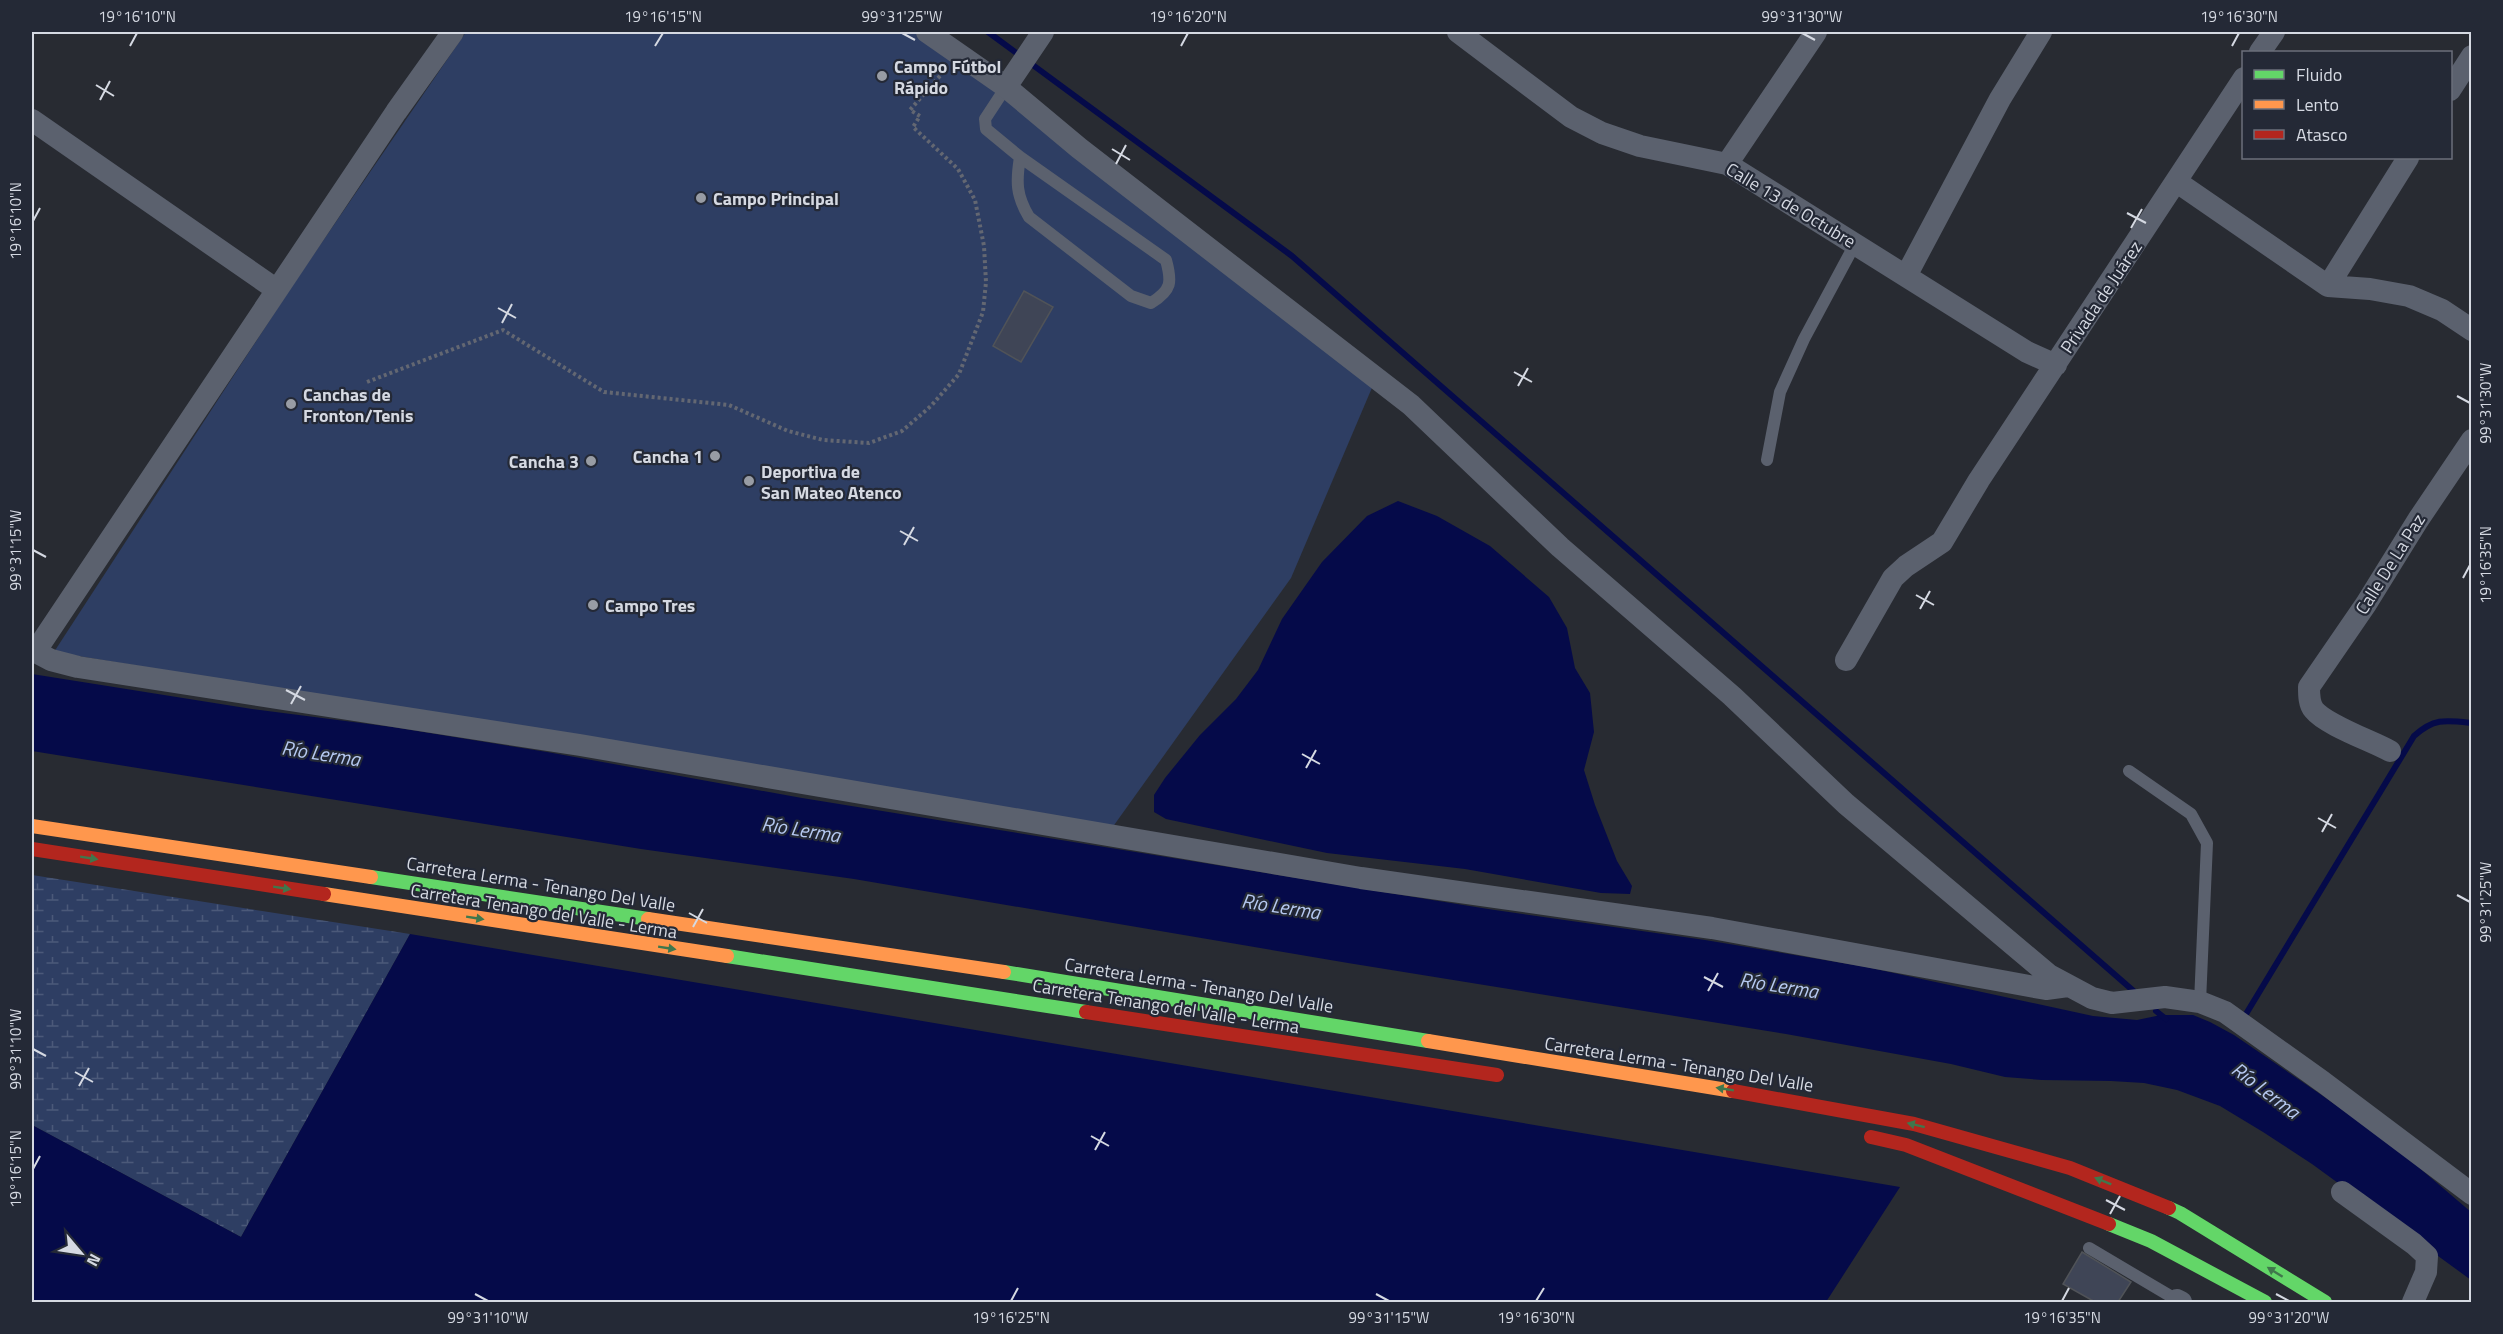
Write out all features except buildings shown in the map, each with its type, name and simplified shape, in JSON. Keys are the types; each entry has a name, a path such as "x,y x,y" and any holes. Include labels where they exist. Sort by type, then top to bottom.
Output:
{"highway":[{"name":"Carretera Lerma - Tenango Del Valle","path":"32,826 1089,985 1794,1101 1914,1124 2070,1168 2180,1213 2325,1302"},
{"name":"Carretera Tenango del Valle - Lerma","path":"32,849 1506,1077"},
{"path":"1852,1133 1906,1145 2140,1236 2265,1302"}],"street":[{"path":"453,32 389,122 33,651 51,660 78,667 580,745 1361,878 1712,928 2046,989 2068,986"},
{"path":"927,32 959,55 1011,79 1079,148 1411,405 1552,540 1732,696 1846,804 2049,975 2092,998 2112,1003 2165,997 2199,1002 2224,1012 2470,1189"},
{"name":"Calle 13 de Octubre","path":"1458,32 1571,117 1602,133 1640,146 1727,164 2027,352 2056,365"},
{"path":"1727,164 1816,32"},
{"path":"1906,276 2000,99 2041,32"},
{"path":"2261,51 2274,32"},
{"path":"1011,79 1038,39"},
{"path":"2452,88 2472,56"},
{"name":"Privada de Juárez","path":"1846,660 1893,578 1906,566 1942,542 1979,480 2177,182 2237,102 2242,85"},
{"path":"32,120 277,290"},
{"path":"2328,286 2407,159"},
{"path":"2177,182 2328,286 2370,289 2409,296 2442,310 2472,330"},
{"name":"Calle De La Paz","path":"2390,751 2324,718 2313,710 2309,700 2309,687 2366,604 2418,520 2472,440"},
{"path":"2343,1192 2427,1256 2426,1272 2413,1302"}],"lane":[{"path":"1011,79 985,119 986,129 1020,157 1166,260 1171,279 1164,295 1151,303 1131,297 1029,217 1019,200 1017,178 1020,157"},
{"path":"1767,460 1780,392 1804,339 1855,244"},
{"path":"2129,771 2191,814 2207,843 2199,1002"},
{"path":"2088,1248 2179,1301"}],"path":[{"path":"367,382 503,330 604,392 729,405 788,431 823,440 869,443 902,431 932,406 959,374 983,312 986,282 984,246 975,200 958,169 913,127 920,116 910,110 959,55"}],"green space":[{"name":"Deportiva de San Mateo Atenco","path":"466,32 919,32 1374,383 1291,578 1112,828 54,652 292,286"},
{"path":"32,875 410,934 241,1237 32,1125"}],"water":[{"path":"1398,501 1437,516 1490,546 1549,597 1567,628 1575,668 1590,693 1594,732 1584,770 1617,861 1632,886 1630,894 1601,893 1465,869 1327,853 1166,819 1154,812 1154,795 1165,778 1200,735 1236,699 1258,670 1282,619 1322,562 1367,516"},
{"name":"Río Lerma","path":"32,674 252,709 392,727 547,752 802,798 1488,909 1705,940 1866,967 2093,1016 2137,1020 2161,1015 2193,1015 2234,1035 2323,1096 2396,1148 2471,1212 2471,1280 2312,1164 2263,1132 2220,1106 2177,1090 2144,1083 2005,1077 1951,1064 1786,1034 1348,963 854,879 641,849 32,751"},
{"path":"410,934 1900,1187 1826,1302 32,1302 32,1125 241,1237"}],"waterway":[{"path":"988,32 1292,256 2137,994"},
{"path":"2246,1014 2414,736 2434,723 2454,721 2472,723"},
{"path":"2156,1011 2166,1019"}],"traffic: fast":[{"path":"371,877 648,919"},
{"path":"727,956 1086,1012"},
{"path":"1004,972 1428,1041"},
{"path":"2169,1208 2325,1302"},
{"path":"2109,1224 2151,1241 2265,1302"}],"traffic: slow":[{"path":"32,826 371,877"},
{"path":"324,894 727,956"},
{"path":"648,919 1004,972"},
{"path":"1428,1041 1733,1091"}],"traffic: jam":[{"path":"32,849 324,894"},
{"path":"1086,1012 1497,1075"},
{"path":"1733,1091 1914,1124 2070,1168 2169,1208"},
{"path":"1871,1137 1906,1145 2109,1224"}],"place":[{"name":"Campo Fútbol Rápido","path":"882,76"},
{"name":"Campo Principal","path":"701,198"},
{"name":"Canchas de Fronton/Tenis","path":"291,404"},
{"name":"Cancha 1","path":"715,456"},
{"name":"Cancha 3","path":"591,461"},
{"name":"Deportiva de San Mateo Atenco","path":"749,481"},
{"name":"Campo Tres","path":"593,605"}]}
